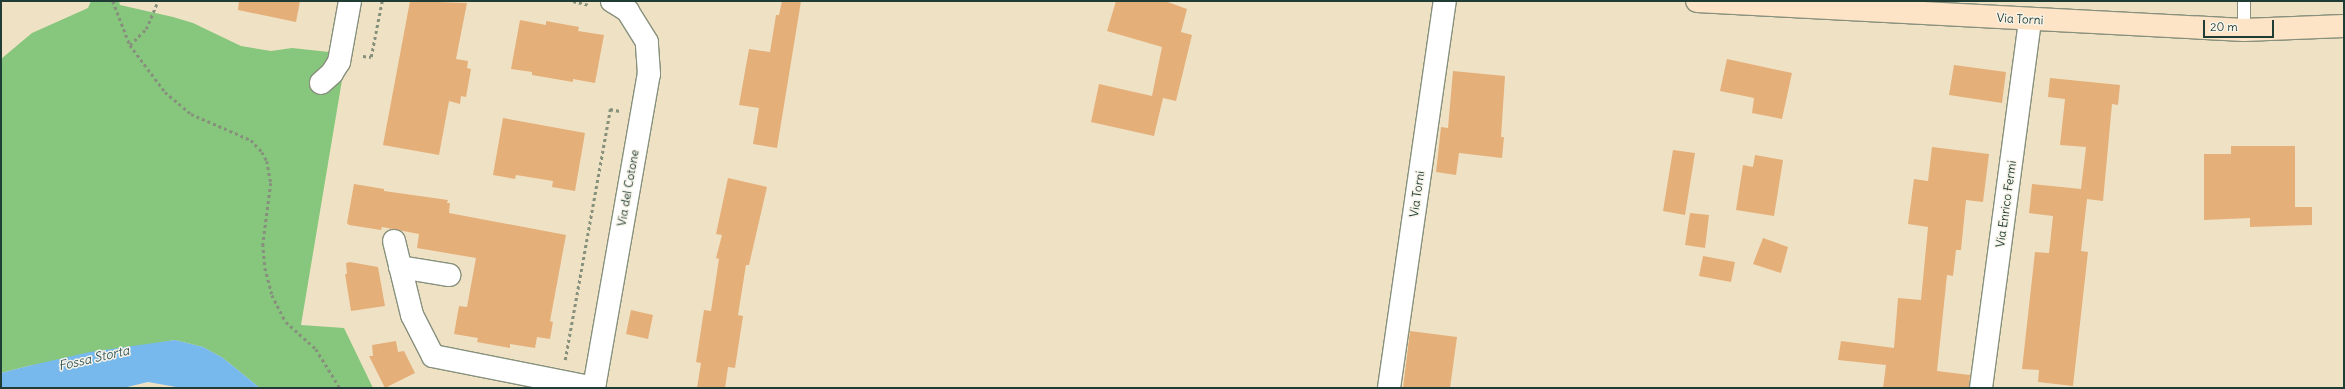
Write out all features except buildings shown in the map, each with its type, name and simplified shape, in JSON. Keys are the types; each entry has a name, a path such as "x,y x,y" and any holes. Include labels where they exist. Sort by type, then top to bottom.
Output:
{"main road":[{"name":"Via Torni","path":"1697,1 2030,20 2244,30 2344,26"}],"street":[{"path":"321,83 332,73 339,62 350,1"},
{"name":"Via del Cotone","path":"594,388 649,74 647,42 628,11 612,1"},
{"name":"Via Torni","path":"1389,388 1445,1"},
{"name":"Via Enrico Fermi","path":"1981,388 2030,20"},
{"path":"394,241 412,315 433,356 594,388"},
{"path":"400,267 449,275"}],"lane":[{"path":"2244,1 2244,30"}],"path":[{"path":"113,1 130,45 155,81 180,105 208,123 251,140 262,152 267,161 271,183 263,244 265,268 272,295 286,322 316,349 340,388"},
{"path":"130,45 146,29 158,1"},
{"path":"359,55 371,57 382,1"},
{"path":"573,1 592,6"},
{"path":"562,381 610,109 622,112"}],"green space":[{"path":"91,1 119,1 120,5 193,23 241,46 271,51 292,48 329,52 343,74 301,325 344,328 373,388 260,388 223,358 203,347 175,340 28,366 1,373 1,59 32,33 88,8"}],"water":[{"name":"Fossa Storta","path":"175,340 203,347 223,358 260,388 182,388 148,382 123,388 1,388 1,373 90,352"}]}
